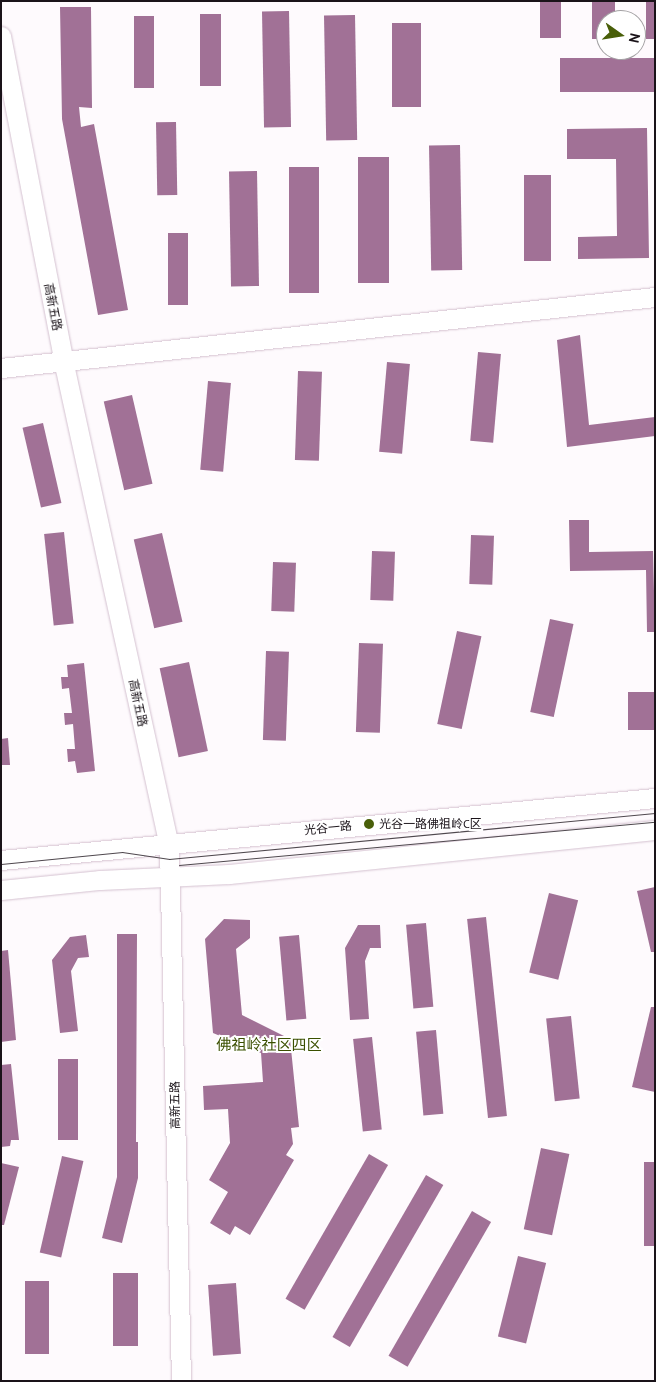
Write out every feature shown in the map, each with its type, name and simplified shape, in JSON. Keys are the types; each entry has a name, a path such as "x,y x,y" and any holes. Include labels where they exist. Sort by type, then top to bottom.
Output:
{"main road":[{"name":"高新五路","path":"1,36 64,365 169,844 180,1381"},
{"path":"1,376 64,365 655,297"},
{"path":"1,368 64,365 655,305"},
{"name":"光谷一路","path":"1,860 655,798"},
{"path":"1,890 100,880 229,874 655,830"}],"building":[{"path":"540,1 561,1 561,38 540,38"},
{"path":"592,1 615,1 615,10 596,10 596,39 592,39"},
{"path":"646,1 655,1 655,39 646,39"},
{"path":"60,7 91,7 92,108 79,107 81,127 94,124 128,310 98,315 62,119"},
{"path":"262,11 289,11 291,127 264,127"},
{"path":"200,14 221,14 221,86 200,86"},
{"path":"355,15 357,140 326,141 324,16"},
{"path":"134,16 154,16 154,88 134,88"},
{"path":"392,23 421,23 421,107 392,107"},
{"path":"560,58 646,60 646,58 655,58 655,92 560,92"},
{"path":"156,122 176,122 177,195 157,195"},
{"path":"647,128 649,258 578,259 578,237 617,236 616,159 567,159 567,129"},
{"path":"460,145 462,270 431,271 429,146"},
{"path":"358,157 389,157 389,283 358,283"},
{"path":"289,167 319,167 319,293 289,293"},
{"path":"229,171 257,171 259,286 231,286"},
{"path":"524,175 551,175 551,261 524,261"},
{"path":"168,233 188,233 188,305 168,305"},
{"path":"580,335 589,425 655,417 655,436 567,447 557,340"},
{"path":"478,352 501,354 493,443 470,441"},
{"path":"387,362 410,364 402,454 379,452"},
{"path":"298,371 322,372 319,461 295,460"},
{"path":"208,381 231,383 223,472 200,470"},
{"path":"132,395 152,484 124,490 104,402"},
{"path":"43,423 61,503 41,508 23,428"},
{"path":"569,520 589,520 589,552 653,551 655,632 647,632 646,570 570,571"},
{"path":"64,532 74,623 54,626 44,534"},
{"path":"162,533 182,622 154,628 134,540"},
{"path":"471,535 494,536 492,585 469,584"},
{"path":"372,551 395,552 393,601 370,600"},
{"path":"273,562 296,563 294,612 271,611"},
{"path":"550,619 573,624 554,717 530,712"},
{"path":"457,631 481,636 462,729 437,724"},
{"path":"359,643 383,644 380,733 356,732"},
{"path":"266,651 289,652 286,741 263,740"},
{"path":"189,662 208,751 179,757 160,668"},
{"path":"84,663 95,771 77,773 75,761 68,762 67,749 75,749 73,724 65,725 64,713 72,713 69,688 62,689 61,677 68,677 67,665"},
{"path":"628,692 655,692 655,730 628,730"},
{"path":"8,738 10,765 1,765 1,739"},
{"path":"655,887 655,952 651,952 637,891"},
{"path":"549,893 578,900 558,980 529,973"},
{"path":"486,917 507,1116 488,1118 467,919"},
{"path":"224,919 250,920 250,938 236,949 242,1015 290,1039 299,1127 291,1128 293,1144 286,1155 294,1160 250,1235 235,1226 230,1235 210,1223 228,1192 209,1180 230,1143 228,1109 204,1110 203,1086 263,1082 261,1053 213,1033 205,939"},
{"path":"426,923 433,1007 413,1008 406,925"},
{"path":"358,925 380,925 381,948 370,948 365,961 369,1019 350,1020 345,948"},
{"path":"117,934 137,934 136,1142 138,1142 138,1178 122,1243 102,1238 117,1177"},
{"path":"86,935 89,957 78,958 71,971 78,1031 60,1033 52,960 70,937"},
{"path":"299,935 306,1019 286,1020 279,937"},
{"path":"8,950 16,1040 1,1042 1,951"},
{"path":"651,1007 655,1007 655,1092 632,1087"},
{"path":"571,1016 580,1099 555,1101 546,1019"},
{"path":"436,1030 443,1114 423,1115 416,1032"},
{"path":"372,1037 382,1129 363,1131 353,1039"},
{"path":"58,1059 78,1059 78,1140 58,1140"},
{"path":"11,1064 19,1140 11,1140 10,1146 1,1147 1,1065"},
{"path":"541,1148 569,1154 552,1235 524,1229"},
{"path":"369,1154 388,1165 305,1310 285,1299"},
{"path":"62,1156 83,1161 61,1257 40,1252"},
{"path":"644,1162 655,1162 655,1246 644,1246"},
{"path":"1,1163 19,1167 4,1225 1,1225"},
{"path":"426,1175 443,1185 350,1347 332,1337"},
{"path":"472,1211 491,1222 408,1367 388,1356"},
{"path":"518,1256 546,1263 526,1344 498,1337"},
{"path":"113,1273 138,1273 138,1346 113,1346"},
{"path":"25,1281 49,1281 49,1354 25,1354"},
{"path":"236,1283 241,1354 213,1356 208,1285"}],"tram line":[{"path":"1,864 122,852 169,859 655,813"},
{"path":"179,865 655,822"}],"place":[{"name":"光谷一路佛祖岭C区","path":"369,824"}],"district":[{"name":"佛祖岭社区四区","path":"269,1045"}]}
